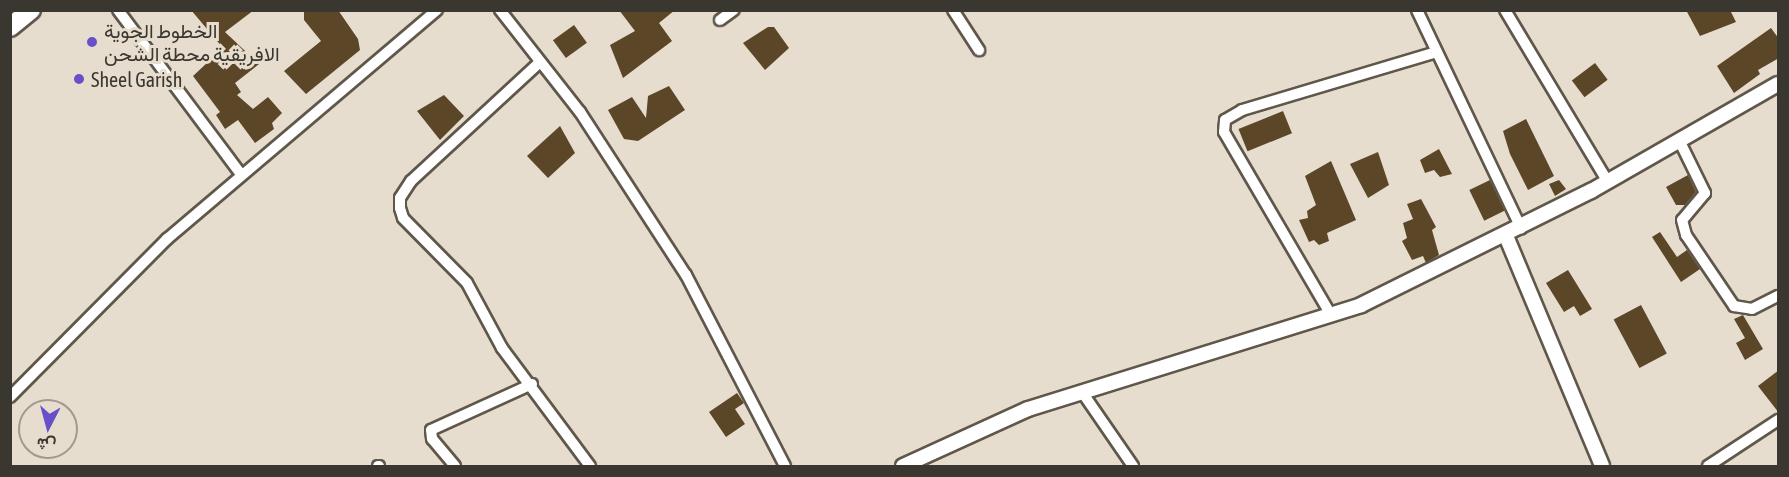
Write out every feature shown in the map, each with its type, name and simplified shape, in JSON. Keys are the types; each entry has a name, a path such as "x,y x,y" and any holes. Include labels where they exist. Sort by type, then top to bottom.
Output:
{"main road":[{"path":"10,27 31,10"}],"street":[{"path":"118,10 240,173"},
{"path":"10,397 166,239 240,173 437,10"},
{"path":"500,10 580,112 686,275 785,466"},
{"path":"720,20 734,10"},
{"path":"953,10 979,50"},
{"path":"1417,10 1521,228"},
{"path":"1505,10 1608,182"},
{"path":"1331,315 1224,132 1225,120 1242,110 1436,52"},
{"path":"540,62 411,181 400,198 400,208 403,218 467,283 502,348 532,384 590,466"},
{"path":"903,466 972,432 1082,392 1331,315 1413,282 1608,182 1779,84"},
{"path":"1680,142 1705,193 1682,220 1686,235 1734,306 1752,309 1779,296"},
{"path":"1506,236 1602,466"},
{"path":"455,466 431,437 431,430 532,384"},
{"path":"1082,392 1133,466"},
{"path":"1708,466 1779,420"}],"building":[{"path":"191,10 254,10 225,32 259,64 235,83 241,92 237,95 253,109 268,97 282,113 272,123 274,129 255,143 238,120 225,129 216,115 220,112 193,76 223,48"},
{"path":"304,10 338,10 358,39 360,50 306,94 284,71 321,41 304,20"},
{"path":"619,10 675,10 659,23 672,41 623,78 610,45 635,31"},
{"path":"1686,10 1730,10 1736,22 1700,36"},
{"path":"574,25 587,43 566,58 553,40"},
{"path":"768,27 774,27 789,48 765,70 743,43"},
{"path":"1771,28 1779,39 1779,58 1758,70 1760,74 1734,93 1717,66"},
{"path":"1595,63 1608,80 1584,97 1572,80"},
{"path":"669,86 685,110 638,141 624,139 608,110 632,97 646,118 648,96"},
{"path":"444,95 464,116 440,140 417,111"},
{"path":"1283,111 1292,133 1247,151 1238,129"},
{"path":"1526,119 1554,176 1528,190 1510,154 1503,131"},
{"path":"560,126 575,153 548,178 527,156"},
{"path":"1439,149 1452,174 1440,177 1434,170 1425,173 1420,160"},
{"path":"1378,152 1389,185 1368,198 1350,164"},
{"path":"1331,161 1356,220 1327,233 1329,241 1319,245 1314,240 1309,242 1299,220 1308,218 1307,211 1316,205 1305,176"},
{"path":"1688,175 1696,192 1685,205 1676,205 1666,187"},
{"path":"1490,180 1505,211 1484,221 1469,190"},
{"path":"1559,180 1566,189 1555,196 1549,184"},
{"path":"1421,199 1436,227 1432,230 1439,255 1426,263 1423,256 1412,260 1402,241 1407,238 1403,223 1413,219 1407,204"},
{"path":"1660,232 1677,257 1687,250 1700,269 1681,282 1652,237"},
{"path":"1568,270 1592,309 1580,316 1574,306 1564,312 1546,283"},
{"path":"1641,305 1667,354 1639,368 1614,320"},
{"path":"1743,315 1763,349 1745,360 1736,343 1745,338 1734,319"},
{"path":"1779,370 1779,413 1758,386"},
{"path":"737,393 744,403 735,409 745,424 726,437 709,412"}],"place":[{"name":"الخطوط الجوية الافريقية محطة الشحن","path":"92,42"},
{"name":"Sheel Garish","path":"79,79"}]}
